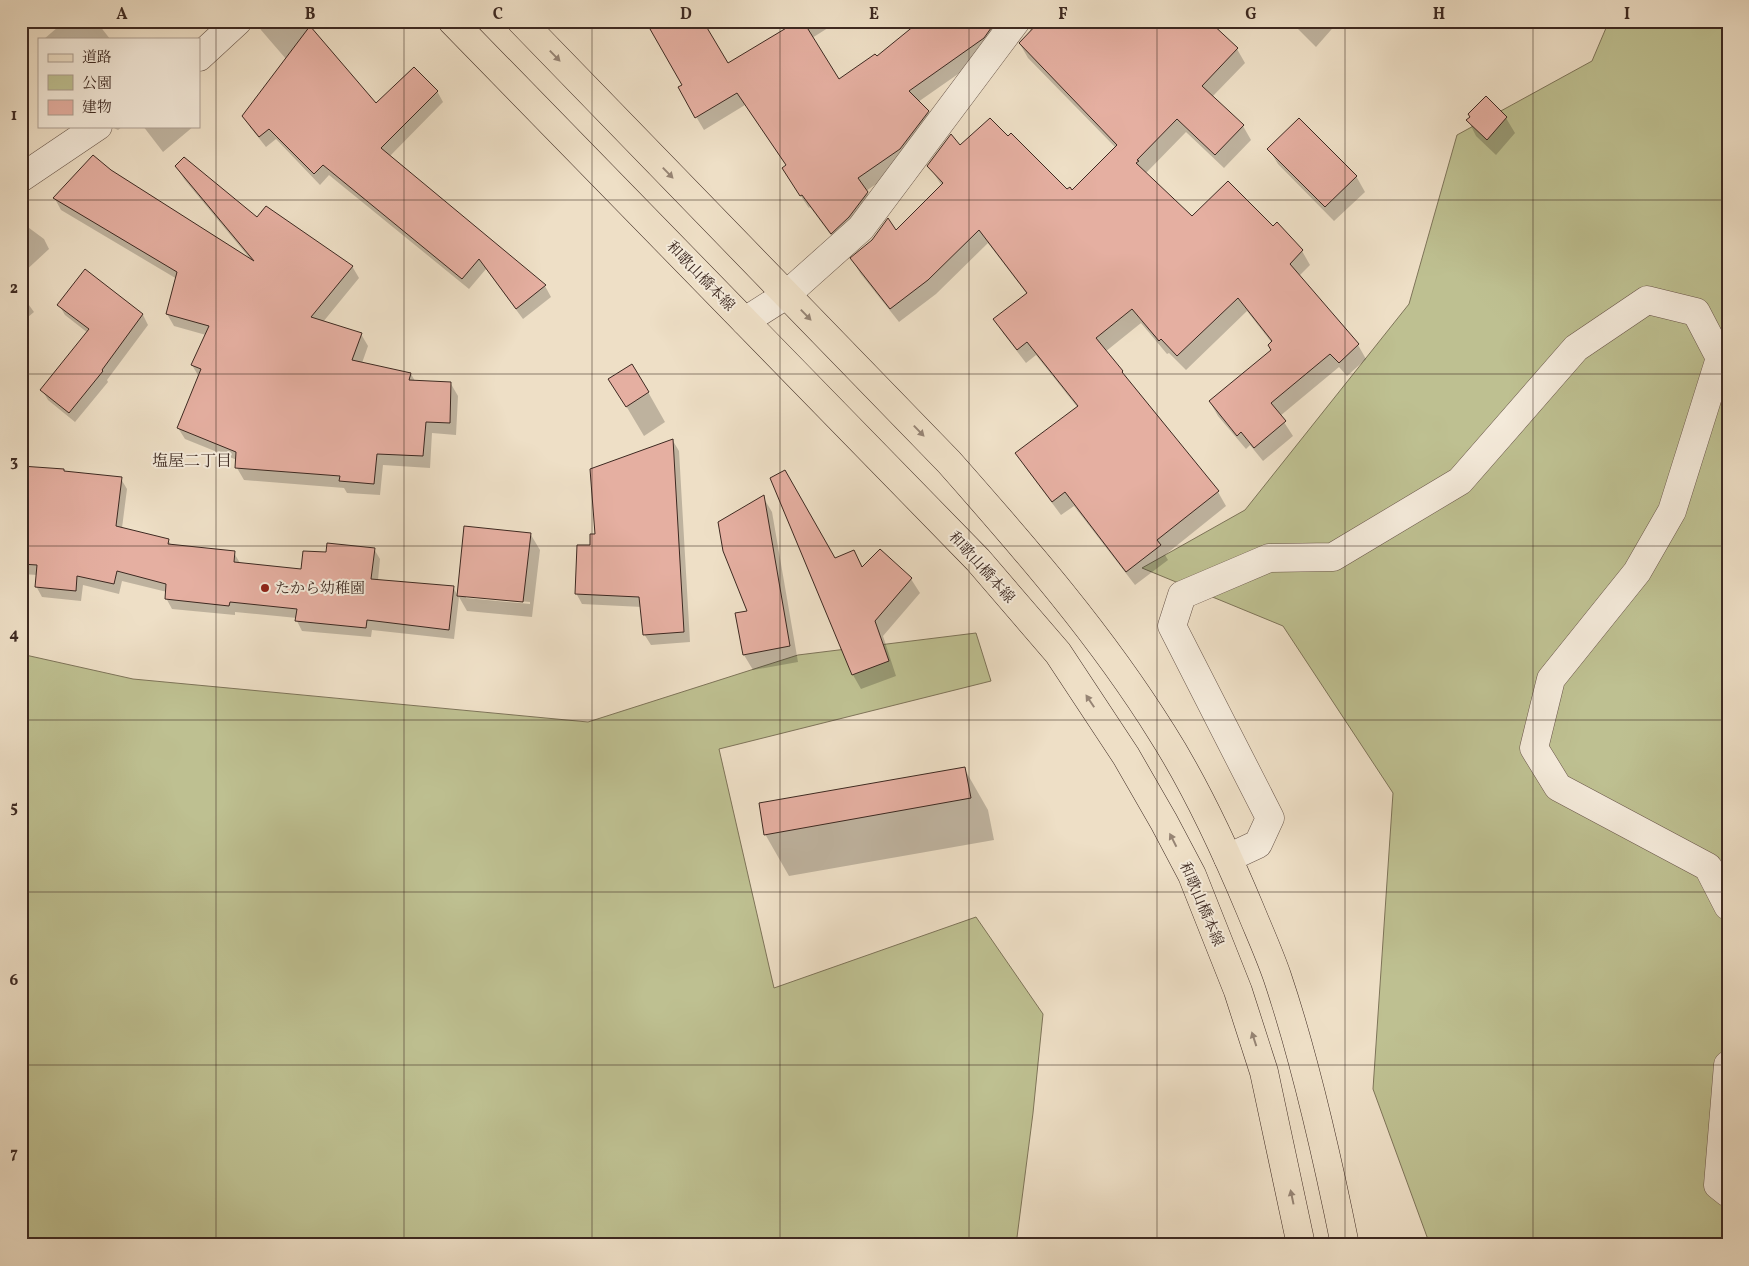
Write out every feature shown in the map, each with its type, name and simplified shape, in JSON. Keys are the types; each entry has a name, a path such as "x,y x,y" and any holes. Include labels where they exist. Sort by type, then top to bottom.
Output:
{"main road":[{"name":"和歌山橋本線","path":"452,21 978,560 1058,653 1126,756 1192,876 1238,991 1264,1072 1301,1245"},
{"path":"521,21 949,462 1011,532 1092,631 1163,734 1199,799 1228,858 1276,974 1306,1078 1333,1187 1345,1245"}],"street":[{"path":"200,56 238,21"},
{"path":"744,321 786,295 861,228 1016,21"},
{"path":"21,178 95,128"},
{"path":"1228,858 1258,844 1270,818 1172,626 1182,595 1269,558 1333,556 1460,481 1576,348 1647,300 1696,312 1720,358 1672,511 1637,572 1550,679 1534,748 1558,787 1708,867 1728,906"},
{"path":"1728,1065 1718,1185 1728,1193"}],"green space":[{"path":"1609,21 1728,21 1728,1245 1430,1245 1373,1089 1393,793 1283,626 1142,568 1245,510 1409,304 1457,135 1592,61"},
{"path":"976,633 991,681 719,749 774,988 976,917 1043,1014 1033,1113 1016,1245 21,1245 21,654 133,679 588,722 798,655"}],"building":[{"path":"664,21 703,21 728,63 798,21 803,21 839,79 875,54 877,56 920,21 996,21 984,38 909,91 929,111 900,149 858,178 868,192 849,217 831,234 802,195 800,196 782,168 786,165 737,93 695,118 678,87 682,85 650,29"},
{"path":"1040,21 1209,21 1238,48 1202,86 1244,125 1215,155 1177,119 1136,163 1192,216 1228,181 1273,226 1277,222 1303,250 1290,264 1359,344 1339,363 1330,354 1271,403 1286,421 1254,448 1241,432 1237,436 1209,401 1271,350 1268,345 1272,341 1238,298 1177,356 1161,339 1159,341 1132,309 1096,338 1219,491 1157,540 1161,545 1126,572 1065,492 1052,502 1015,453 1078,406 1027,342 1017,350 993,319 1027,293 979,230 928,280 890,309 850,258 872,240 888,218 896,230 943,183 927,166 951,134 960,145 990,118 1008,136 1011,133 1067,189 1070,187 1072,190 1117,145 1019,43"},
{"path":"310,26 376,103 414,67 438,91 381,148 546,285 516,309 479,259 462,279 323,165 314,174 269,129 259,137 242,116"},
{"path":"1486,96 1507,117 1487,140 1466,120 1470,117 1468,114"},
{"path":"1299,118 1357,176 1325,207 1267,149"},
{"path":"93,155 111,170 254,261 175,166 184,157 257,217 266,206 353,266 311,317 362,333 352,360 411,373 409,380 451,382 450,423 426,422 423,456 377,454 374,484 339,481 340,476 235,468 236,452 177,428 201,369 191,365 209,326 166,314 177,272 53,198"},
{"path":"85,269 143,314 103,371 69,413 40,390 89,329 57,305"},
{"path":"632,364 649,392 626,407 608,379"},
{"path":"673,439 684,632 643,635 639,597 575,594 577,545 590,545 590,534 595,534 590,469"},
{"path":"21,466 64,469 64,471 122,477 116,526 169,539 168,544 235,551 234,562 301,569 303,551 326,552 327,543 375,548 371,579 454,586 449,630 367,620 366,628 295,621 297,609 230,602 229,606 165,599 166,584 117,571 114,584 77,576 76,591 35,587 37,565 21,564"},
{"path":"785,470 835,558 854,550 862,567 880,549 912,578 875,621 889,661 852,675 770,478"},
{"path":"764,495 790,646 743,655 735,613 747,611 723,551 718,522"},
{"path":"464,526 531,533 523,602 457,596"},
{"path":"965,767 971,798 764,835 759,803"}],"place":[{"name":"たから幼稚園","path":"265,588"}],"district":[{"name":"塩屋二丁目","path":"192,460"}]}
